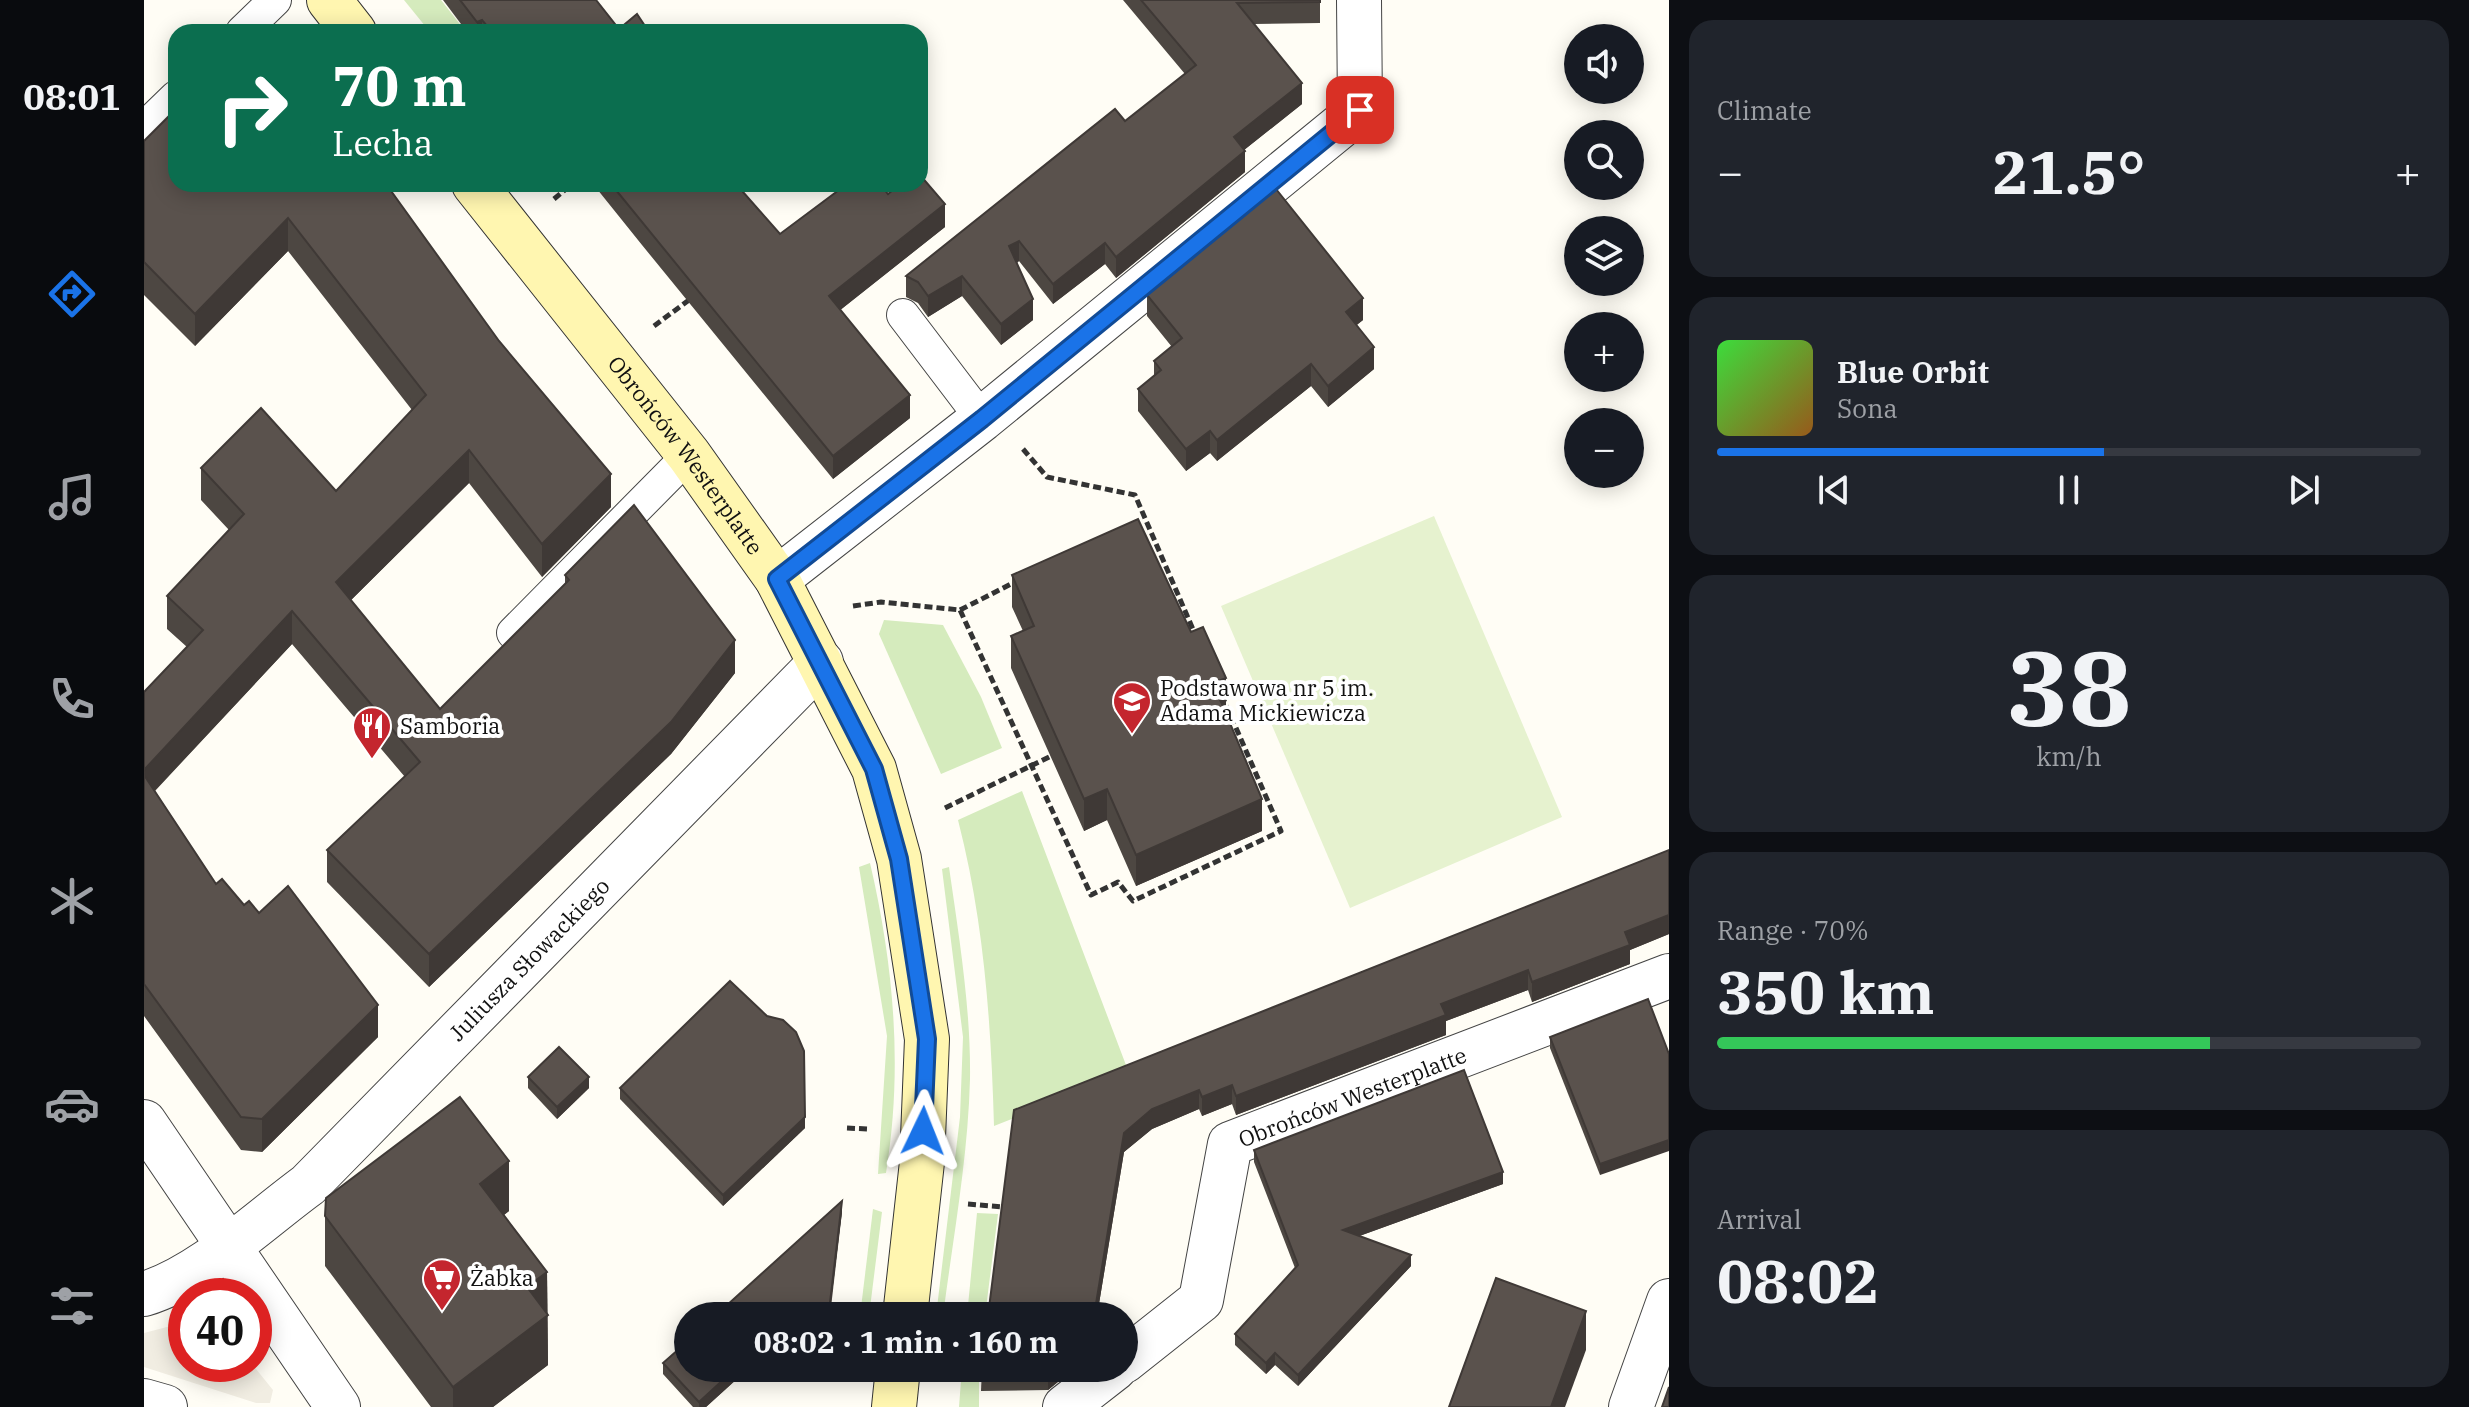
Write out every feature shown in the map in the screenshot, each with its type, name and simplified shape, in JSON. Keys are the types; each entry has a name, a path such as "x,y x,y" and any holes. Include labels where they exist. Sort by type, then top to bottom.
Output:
{"street":[{"path":"329,0 348,24"},
{"path":"777,579 982,419 1360,110 1359,0"},
{"name":"Obrońców Westerplatte","path":"480,192 689,455 777,579 874,769 899,859 925,1025 922,1162 907,1302"},
{"name":"Juliusza Słowackiego","path":"144,1294 163,1288 228,1245 308,1185 821,662"},
{"name":"Obrońców Westerplatte","path":"1138,1350 1201,1300 1230,1144 1669,976"},
{"path":"144,1122 338,1407"},
{"path":"1631,1407 1669,1301"},
{"path":"894,1407 897,1382"},
{"path":"1065,1407 1097,1382"},
{"path":"144,1401 165,1407"}],"lane":[{"path":"250,24 275,0"},
{"path":"144,128 168,105"},
{"path":"903,315 982,419"},
{"path":"513,633 689,455"}],"path":[{"path":"554,199 562,192"},
{"path":"651,329 689,300"},
{"path":"1021,446 1047,477 1135,495 1200,645"},
{"path":"1130,523 1144,516"},
{"path":"853,606 881,602 960,610 1017,581"},
{"path":"960,610 1091,895 1118,882 1133,901 1281,831 1219,688"},
{"path":"945,808 1051,756"},
{"path":"847,1128 868,1129"},
{"path":"963,1203 1004,1207"}],"green space":[{"path":"404,0 441,0 460,24 424,24"},
{"path":"1434,516 1562,817 1350,908 1221,606"},
{"path":"884,620 943,625 981,697 1002,748 941,774 879,634"},
{"path":"1022,791 1129,1073 994,1126 985,972 974,896 958,820"},
{"path":"870,863 885,940 895,1056 886,1173 878,1174 887,1036 859,867"},
{"path":"949,867 960,946 970,1079 963,1168 945,1302 938,1302 960,1117 963,1037 942,869"},
{"path":"873,1209 882,1212 871,1302 862,1302"},
{"path":"977,1213 998,1214 987,1302 968,1302"},
{"path":"961,1382 979,1382 979,1407 959,1407"}],"shaded area":[{"path":"168,1327 168,1375 144,1367 144,1333"},
{"path":"191,1382 267,1382 273,1390 270,1403 256,1403"}],"building":[{"path":"460,0 596,0 615,24 485,24 482,20 477,22"},
{"path":"1141,0 1320,0 1237,3 1302,83 1234,137 1245,151 1116,257 1105,243 1053,284 1019,241 1009,246 1033,299 1001,324 962,276 928,296 918,282 906,276 1115,109 1125,121 1196,65"},
{"path":"637,14 644,24 625,24"},
{"path":"168,117 168,192 392,192 499,341 611,474 542,544 469,450 336,582 440,709 569,580 565,575 634,505 735,640 671,722 429,954 327,850 420,762 292,611 144,770 144,692 203,630 167,596 244,514 201,468 261,408 336,491 426,395 288,218 195,314 144,262 144,141"},
{"path":"928,184 945,204 829,296 910,395 833,456 618,192 743,192 780,234 836,192 928,192"},
{"path":"1276,189 1363,298 1346,312 1374,347 1328,386 1311,364 1217,440 1210,431 1186,449 1138,389 1161,370 1154,361 1182,338 1147,295"},
{"name":"Podstawowa nr 5 im. Adama Mickiewicza","path":"1138,519 1191,632 1203,627 1226,678 1213,683 1262,799 1136,855 1107,789 1084,799 1011,636 1034,626 1012,575"},
{"path":"144,775 216,884 222,879 244,905 249,901 259,913 288,886 378,1005 262,1119 241,1117 144,984"},
{"path":"1669,850 1669,915 1625,932 1630,945 1532,982 1528,970 1441,1004 1446,1015 1236,1096 1232,1085 1202,1097 1199,1090 1152,1109 1124,1133 1096,1302 990,1302 1014,1110"},
{"path":"730,981 767,1016 783,1020 796,1032 804,1051 805,1117 723,1195 620,1088"},
{"path":"1648,999 1669,1054 1669,1140 1600,1164 1550,1037"},
{"path":"559,1047 589,1077 557,1107 528,1077"},
{"path":"1464,1070 1503,1172 1343,1230 1411,1255 1298,1375 1275,1353 1266,1363 1235,1334 1298,1265 1254,1150"},
{"path":"460,1097 509,1161 480,1184 547,1272 527,1287 548,1315 453,1387 325,1216 326,1198"},
{"path":"842,1201 830,1302 730,1302"},
{"path":"1496,1278 1586,1311 1551,1407 1449,1407"},
{"path":"674,1353 674,1375 663,1363"},
{"path":"681,1382 721,1382 699,1402"},
{"path":"1669,1387 1669,1407 1662,1407"}],"place":[{"name":"Podstawowa nr 5 im. Adama Mickiewicza","path":"1132,735"},
{"name":"Samboria","path":"372,760"},
{"name":"Żabka","path":"442,1312"}],"route":[{"path":"923,1131 927,1039 899,859 874,769 777,579 982,419 1360,110"}]}
